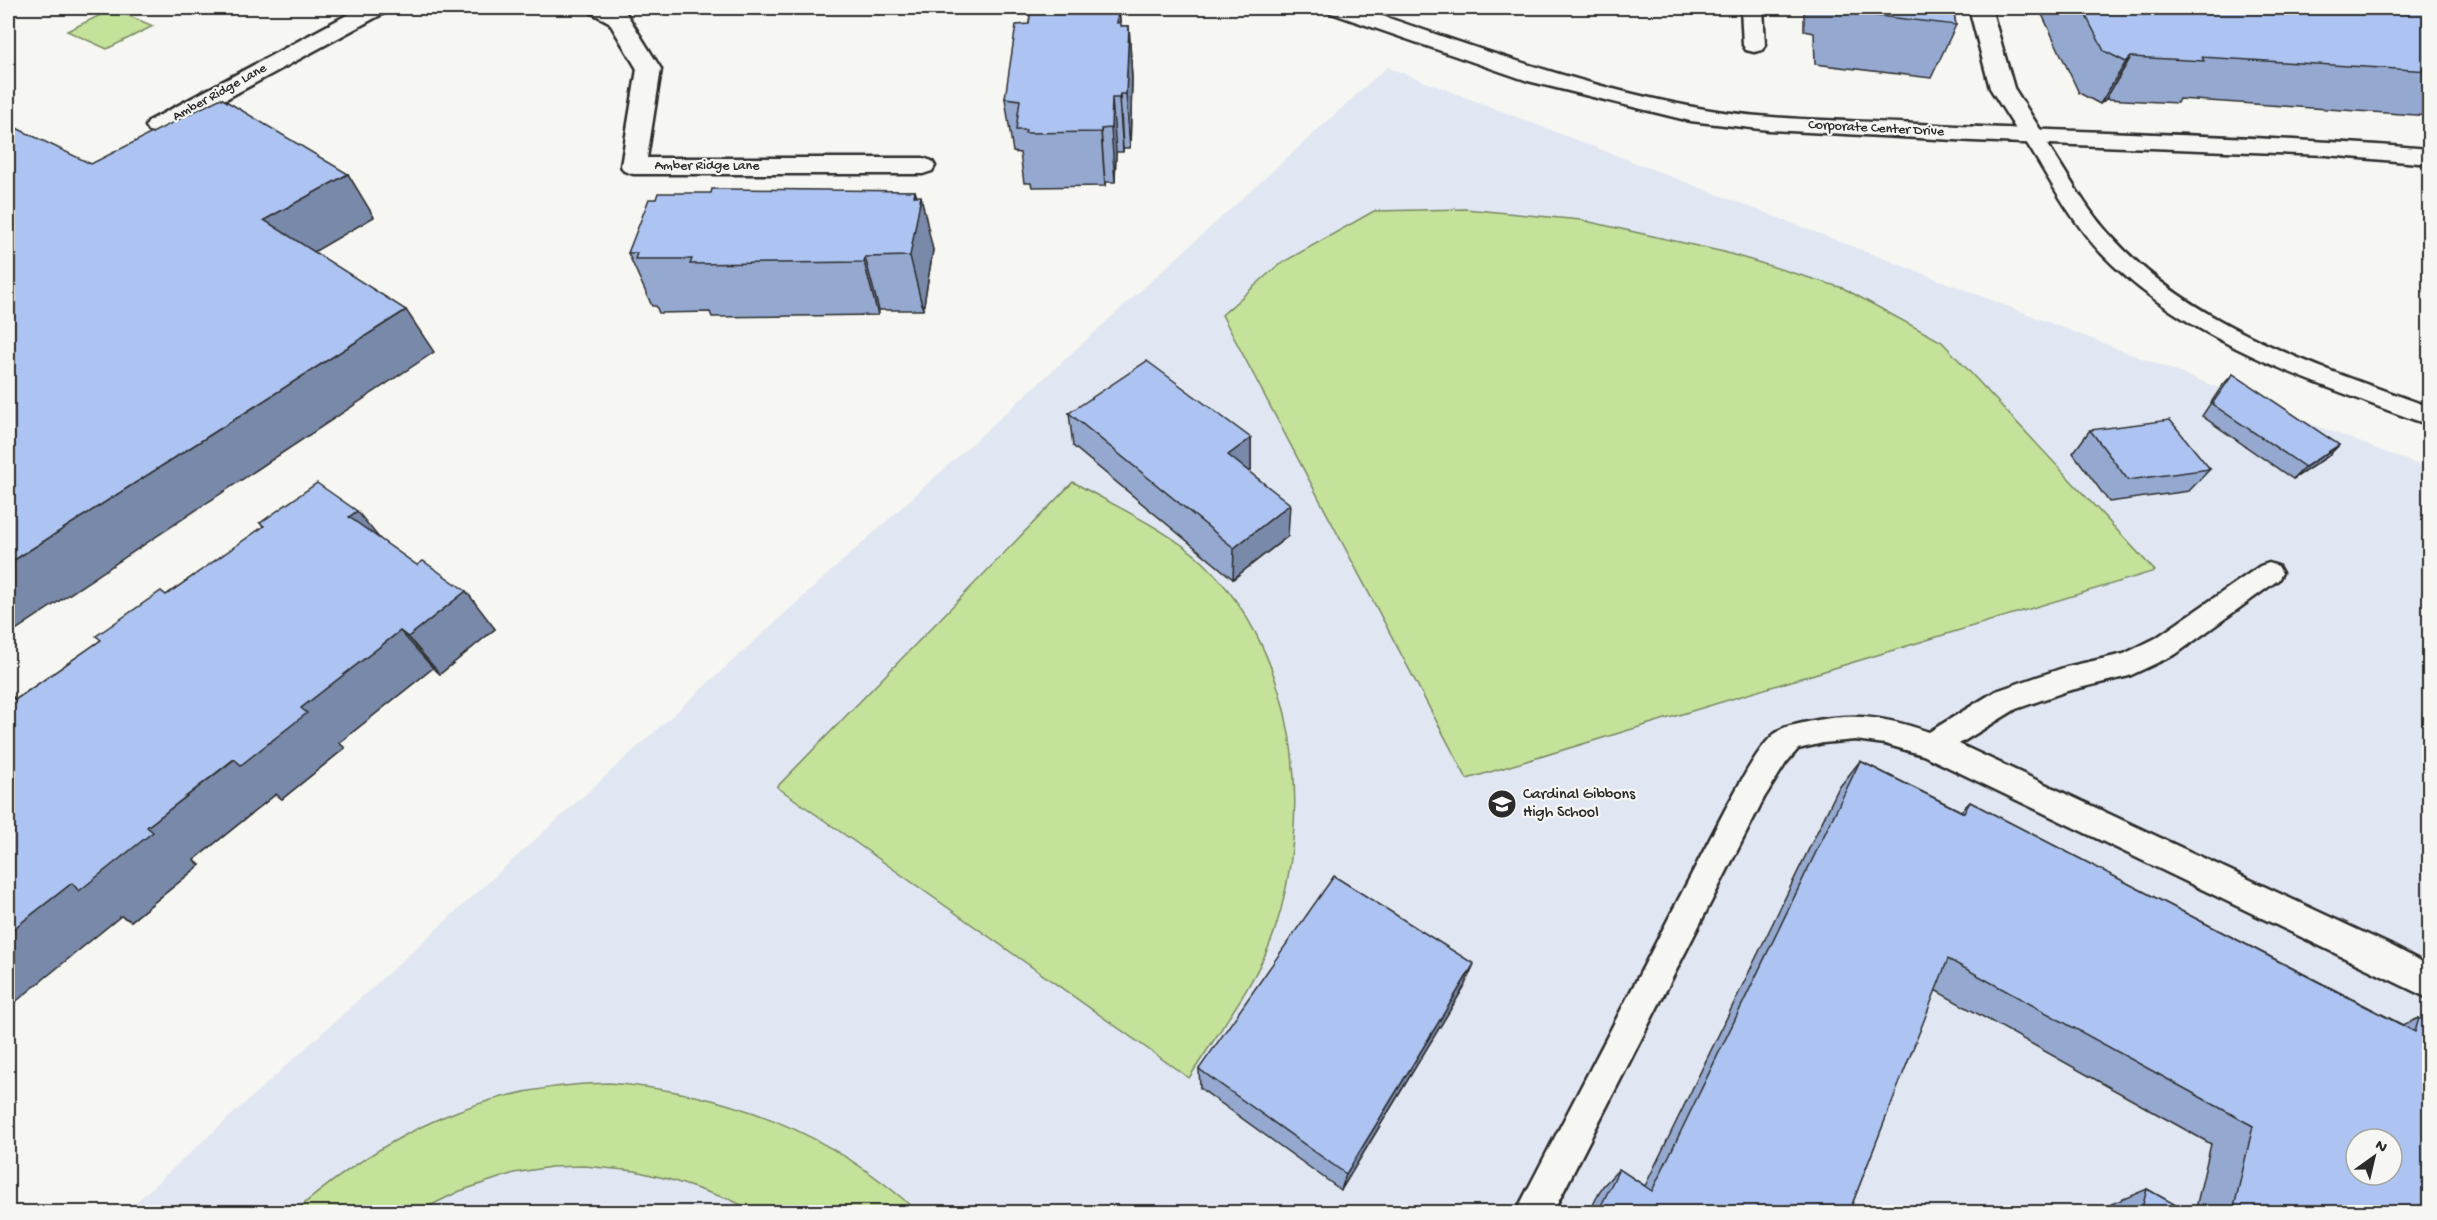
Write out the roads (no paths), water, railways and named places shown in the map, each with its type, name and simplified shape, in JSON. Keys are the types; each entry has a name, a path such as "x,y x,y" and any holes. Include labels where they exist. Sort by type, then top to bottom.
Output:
{"street":[{"name":"Amber Ridge Lane","path":"158,126 376,8"},
{"name":"Amber Ridge Lane","path":"600,8 618,18 649,69 633,166 923,166"},
{"name":"Corporate Center Drive","path":"1339,8 1536,76 1690,114 1769,123 2033,137 2326,148 2430,157"},
{"path":"1752,8 1754,45"},
{"path":"1980,8 2002,88 2033,137"}],"lane":[{"path":"2033,137 2091,226 2110,249 2149,284 2194,315 2286,362 2430,416"},
{"path":"1932,745 2006,700 2066,679 2129,664 2166,646 2270,573"},
{"path":"1534,1212 1737,818 1788,740 1823,730 1863,728 1890,730 1932,745 2379,956 2430,983"}],"place":[{"name":"Cardinal Gibbons High School","path":"1502,804"}]}
